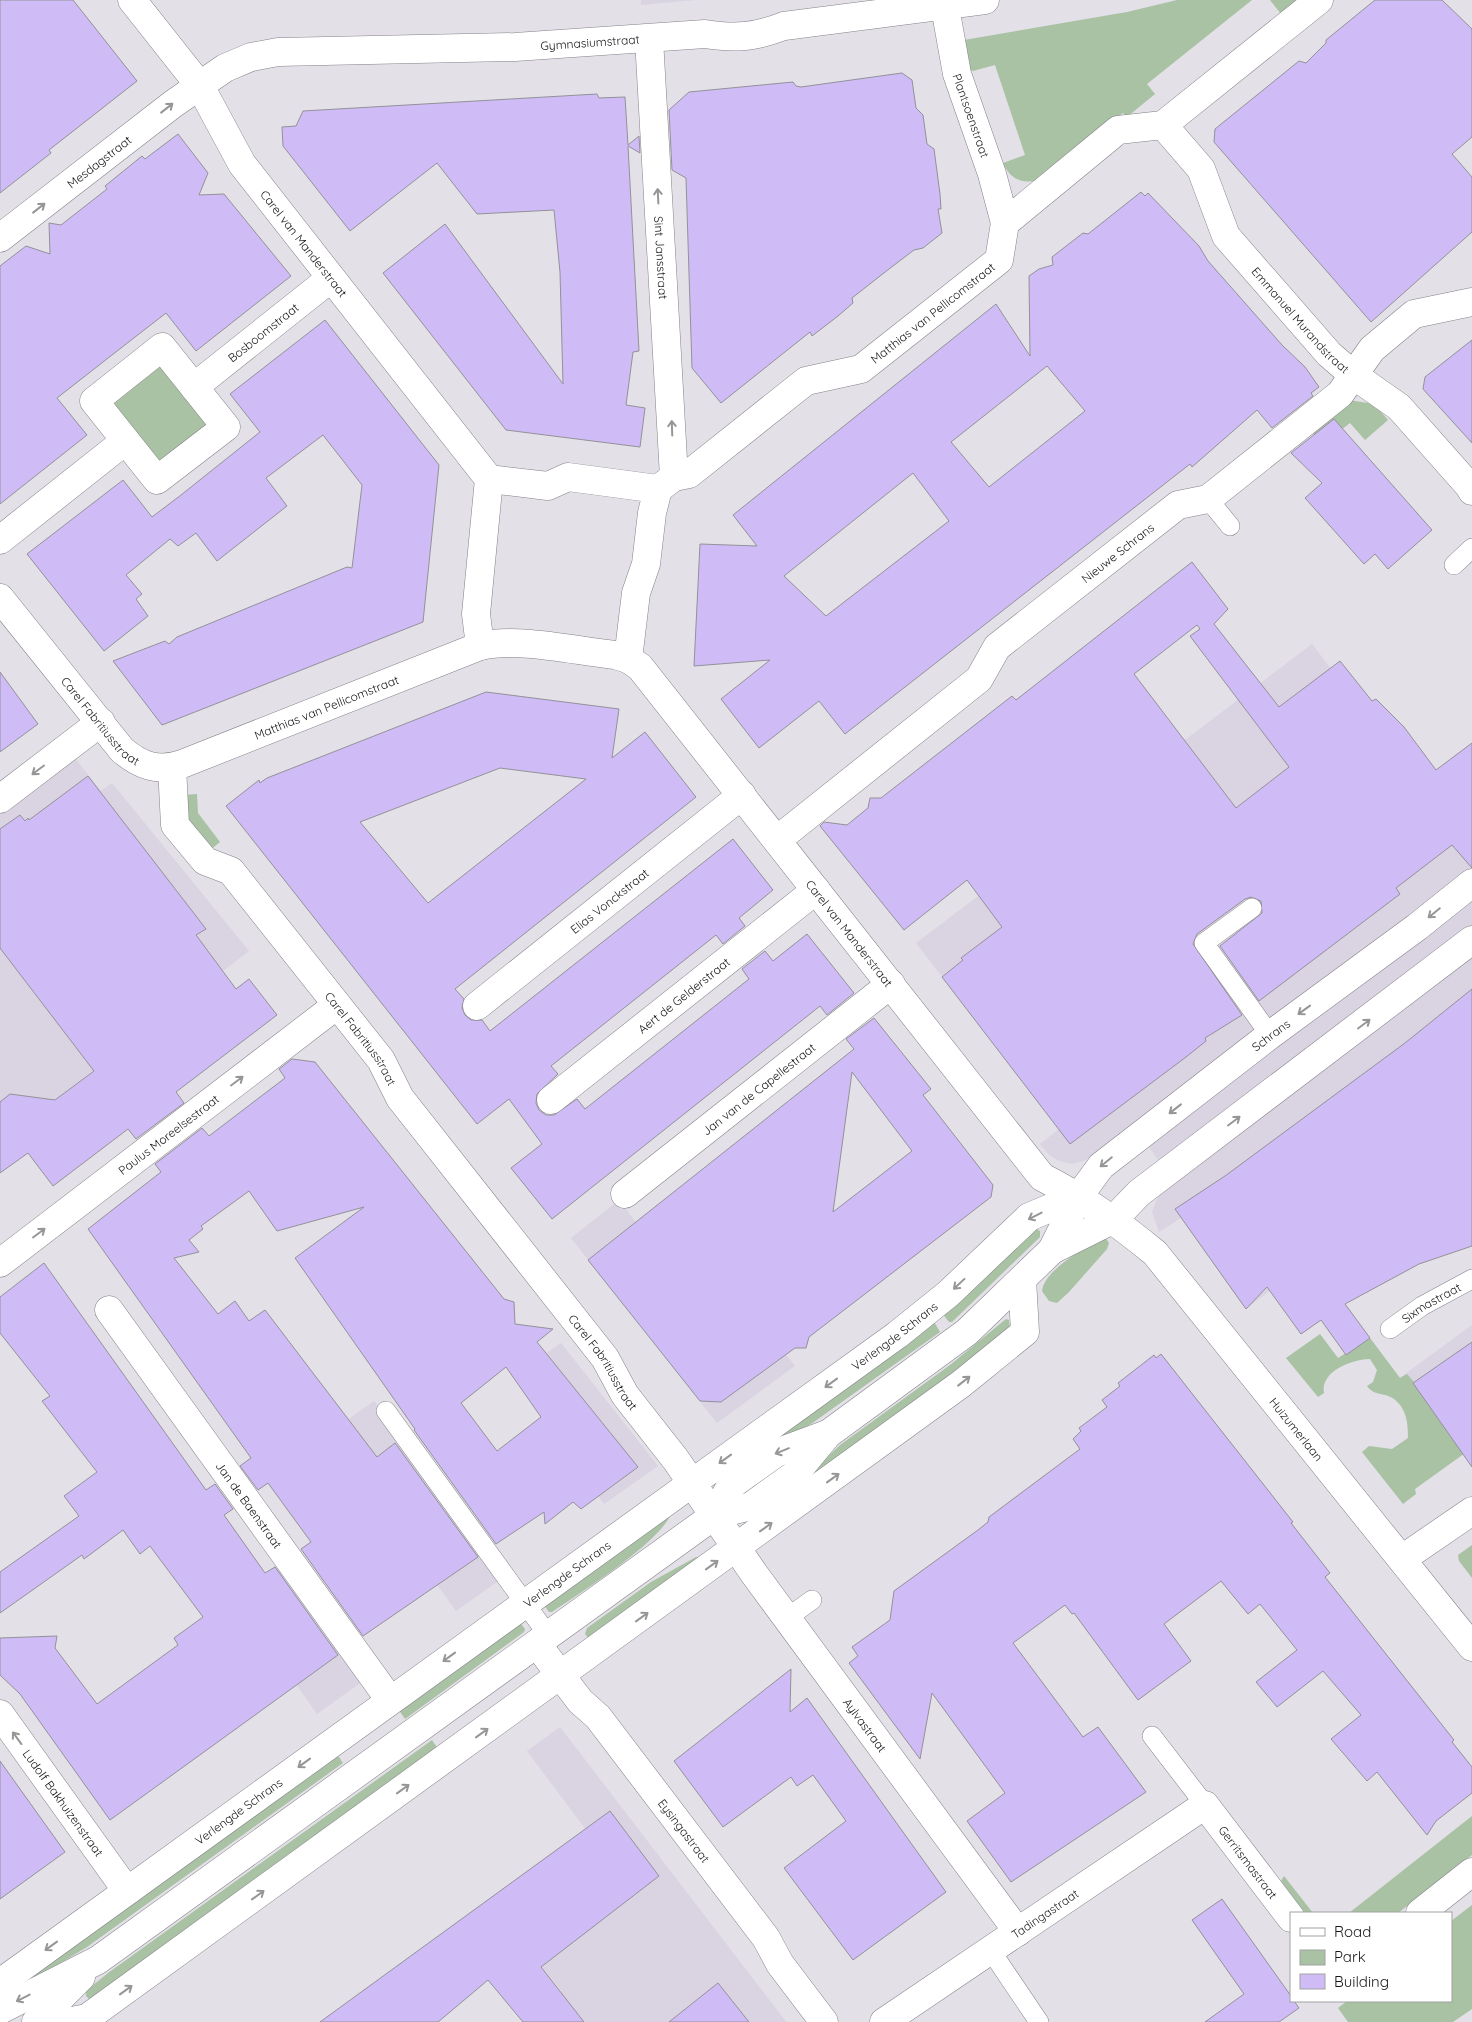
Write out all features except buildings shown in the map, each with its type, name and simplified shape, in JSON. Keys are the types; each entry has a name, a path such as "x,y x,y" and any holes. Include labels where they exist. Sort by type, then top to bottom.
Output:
{"street":[{"name":"Carel van Manderstraat","path":"132,0 200,86 242,164 489,479"},
{"name":"Gymnasiumstraat","path":"200,86 225,68 250,57 278,52 515,47 706,34 729,38 762,34 784,26 945,7 985,0"},
{"path":"1005,223 1118,130 1163,125 1319,0"},
{"name":"Plantsoenstraat","path":"945,7 958,74 992,174 1005,223"},
{"name":"Sint Jansstraat","path":"649,39 666,483"},
{"name":"Mesdagstraat","path":"0,238 173,104 200,86"},
{"name":"Emmanuel Murandstraat","path":"1163,125 1201,169 1226,236 1329,354 1352,374 1399,407 1469,486 1472,492"},
{"name":"Matthias van Pellicomstraat","path":"666,483 689,474 806,381 861,369 999,260 1005,223"},
{"name":"Bosboomstraat","path":"194,387 331,278"},
{"name":"Nieuwe Schrans","path":"777,840 980,679 997,647 1178,505 1208,499 1340,394 1352,374 1372,349 1414,314 1472,302"},
{"path":"162,347 226,427 157,480 124,441 94,401 162,347"},
{"path":"0,540 124,441"},
{"path":"568,477 666,483 652,513 646,564 636,593 628,659 517,643 495,642 480,646 476,614 489,479 548,486 568,477"},
{"name":"Carel Fabritiusstraat","path":"0,598 122,750 132,758 150,767 172,768 175,825 205,861 230,871 382,1060 400,1098 605,1358 625,1395 714,1515"},
{"name":"Matthias van Pellicomstraat","path":"172,768 480,646"},
{"name":"Carel van Manderstraat","path":"628,659 651,679 1042,1177 1079,1196 1114,1219"},
{"path":"0,799 101,722"},
{"name":"Elias Vonckstraat","path":"477,1006 742,795"},
{"name":"Schrans","path":"1079,1196 1101,1166 1270,1035 1418,927 1472,883"},
{"name":"Aert de Gelderstraat","path":"551,1100 816,890"},
{"path":"0,2010 98,1960 714,1515 731,1485 776,1453 828,1434 944,1350 986,1316 1052,1250 1114,1219 1139,1193 1472,940"},
{"name":"Jan van de Capellestraat","path":"625,1194 891,984"},
{"name":"Paulus Moreelsestraat","path":"0,1263 337,1005"},
{"path":"1052,1250 1079,1196"},
{"name":"Verlengde Schrans","path":"0,1982 897,1335 948,1294 1029,1217 1079,1196"},
{"name":"Huizumerlaan","path":"1114,1219 1155,1253 1472,1647"},
{"path":"67,2022 87,2018 961,1384 1025,1332 1022,1279"},
{"name":"Jan de Baenstraat","path":"110,1310 390,1700"},
{"path":"1402,1559 1472,1510"},
{"name":"Aylvastraat","path":"714,1515 787,1618 1018,1932"},
{"name":"Eysingastraat","path":"543,1639 561,1676 580,1701 598,1717 766,1938 780,1964 824,2022"},
{"name":"Ludolf Bakhuizenstraat","path":"0,1714 127,1891"},
{"name":"Tadingastraat","path":"884,2022 1205,1805"},
{"name":"Gerritsmastraat","path":"1205,1805 1290,1917"},
{"path":"1421,1912 1472,1872"},
{"path":"36,2022 98,1960"}],"lane":[{"path":"1208,499 1230,526"},
{"path":"1454,564 1472,548"},
{"path":"1252,908 1204,943 1270,1035"},
{"name":"Sixmastraat","path":"1390,1330 1422,1306 1472,1279"},
{"path":"386,1411 524,1603 543,1639"},
{"path":"787,1618 812,1600"},
{"path":"1152,1736 1205,1805"},
{"path":"991,1951 1039,2022"}],"shaded area":[{"path":"641,0 695,0 641,5"},
{"path":"1312,644 1419,783 1472,743 1472,869 1420,911 1093,1158 1072,1164 1059,1161 1048,1154 1040,1144 1059,1129 916,943"},
{"path":"74,757 101,791 112,783 249,951 13,1132 0,1114 0,814"},
{"path":"1472,897 1472,926 1444,950 1158,1160 1147,1144 1347,994"},
{"path":"1472,955 1472,1245 1419,1264 1395,1277 1391,1270 1270,1291 1246,1309 1181,1218 1159,1232 1152,1212 1159,1194"},
{"path":"619,1200 666,1262 696,1240 795,1366 717,1423 571,1238"},
{"path":"1472,1325 1472,1448 1397,1380"},
{"path":"561,1343 658,1466 604,1504 513,1376"},
{"path":"374,1401 501,1579 456,1611 329,1433"},
{"path":"279,1564 363,1681 317,1714 228,1587 253,1582"},
{"path":"560,1727 786,2022 525,2022 562,1992 541,1966 634,1894 527,1751"}],"green space":[{"path":"1177,0 1252,0 1147,84 1155,94 1127,117 1123,113 1047,176 1027,182 1016,179 1011,175 1003,163 1025,155 995,65 973,71 970,70 964,40 1127,12"},
{"path":"1270,0 1303,0 1281,14"},
{"path":"166,364 209,420 193,442 179,454 153,463 110,408 119,393 133,379 149,369"},
{"path":"1349,400 1374,404 1388,420 1365,440 1350,423 1322,445 1311,431"},
{"path":"197,794 198,813 220,842 209,851 183,819 183,795"},
{"path":"1035,1228 1040,1231 1040,1237 952,1322 949,1322 942,1313"},
{"path":"1105,1237 1109,1243 1107,1249 1057,1303 1049,1301 1042,1291 1050,1275 1058,1267 1088,1246"},
{"path":"1006,1319 1009,1320 1010,1329 983,1355 800,1484 840,1445 950,1365"},
{"path":"933,1320 940,1332 811,1424 786,1437 768,1438"},
{"path":"1320,1334 1338,1358 1370,1338 1400,1378 1407,1374 1472,1448 1415,1489 1416,1494 1403,1504 1362,1452 1369,1446 1392,1449 1408,1438 1407,1422 1402,1407 1394,1399 1373,1392 1367,1386 1373,1382 1377,1370 1370,1359 1355,1361 1332,1373 1324,1385 1324,1393 1318,1397 1286,1358"},
{"path":"670,1516 662,1528 649,1541 598,1581 552,1612 549,1612 543,1604"},
{"path":"1472,1545 1472,1578 1459,1561 1458,1555"},
{"path":"696,1557 699,1558 589,1639 585,1634 587,1628 651,1582"},
{"path":"519,1621 525,1629 524,1632 405,1719 396,1706"},
{"path":"432,1740 440,1752 91,2001 86,1996 86,1991 108,1973"},
{"path":"335,1751 343,1763 87,1947 16,1990 13,1984"},
{"path":"1472,1816 1472,1855 1399,1912 1350,1912"},
{"path":"1284,1876 1312,1912 1304,1912 1281,1881"},
{"path":"1472,1905 1472,2009 1453,2022 1348,2022 1338,2008 1346,2002 1452,2002 1452,1920"}]}
